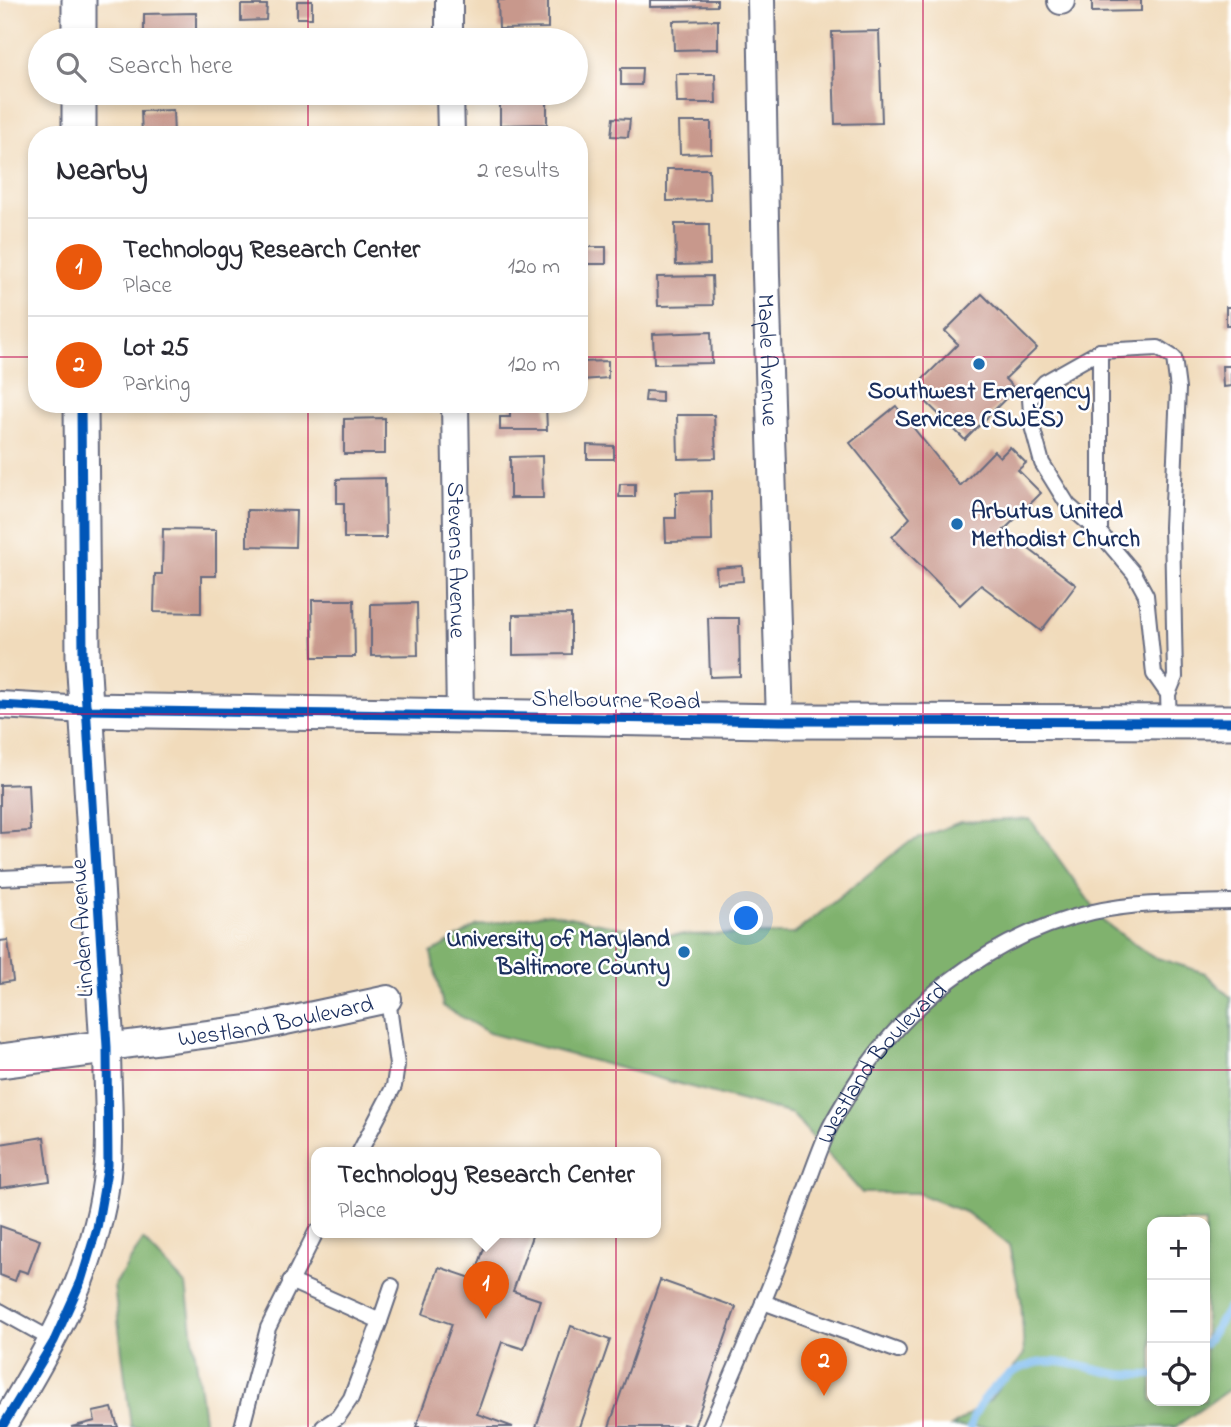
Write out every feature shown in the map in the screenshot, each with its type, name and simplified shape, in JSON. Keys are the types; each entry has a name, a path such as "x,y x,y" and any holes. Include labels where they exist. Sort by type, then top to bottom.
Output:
{"street":[{"path":"79,0 79,28"},
{"path":"449,0 449,28"},
{"name":"Maple Avenue","path":"761,0 766,289 780,721"},
{"path":"79,105 79,126"},
{"path":"450,105 451,126"},
{"name":"Linden Avenue","path":"2,1427 54,1341 81,1281 97,1228 108,1165 107,1047 83,656 80,413"},
{"name":"Stevens Avenue","path":"455,413 460,717"},
{"name":"Shelbourne Road","path":"0,705 460,717 780,721 1169,708 1231,722"},
{"name":"Westland Boulevard","path":"0,1061 248,1029 388,999"}],"lane":[{"path":"1158,348 1174,358 1178,389 1172,527 1175,677 1169,708 1154,674 1146,595 1134,573 1100,533 1068,505 1042,463 1031,426 1030,399 1045,382 1100,351 1158,348"},
{"path":"1100,351 1100,533"},
{"path":"0,878 98,874"},
{"name":"Westland Boulevard","path":"710,1427 763,1302 828,1129 862,1071 896,1028 943,985 994,951 1043,928 1094,912 1167,904 1231,902"},
{"name":"Westland Boulevard","path":"362,1147 394,1086 397,1065 388,999"},
{"path":"246,1426 268,1328 313,1238"},
{"path":"290,1281 380,1321"},
{"path":"323,1427 338,1417 351,1398 392,1286"},
{"path":"763,1302 898,1351"},
{"path":"0,1311 54,1341"}],"green space":[{"path":"1030,819 1104,922 1151,956 1205,973 1231,998 1231,1388 1210,1403 1210,1217 1147,1217 1147,1406 1205,1406 1175,1427 951,1427 990,1400 1024,1354 1021,1299 1009,1245 967,1213 917,1193 862,1193 792,1114 489,1033 443,1006 431,953 476,926 550,913 657,935 794,934 907,843 960,822"},
{"path":"143,1240 186,1285 205,1427 131,1427 114,1286"}],"building":[{"path":"498,0 548,0 548,28 499,28"},
{"path":"650,0 717,0 717,6 650,7"},
{"path":"1092,0 1141,0 1141,11 1092,12"},
{"path":"297,1 312,1 312,18 297,18"},
{"path":"241,5 267,5 266,20 241,21"},
{"path":"196,13 196,28 144,28 144,14"},
{"path":"718,20 718,49 674,50 673,21"},
{"path":"879,31 882,123 835,124 832,32"},
{"path":"621,68 642,68 641,85 621,85"},
{"path":"676,74 715,74 716,103 677,103"},
{"path":"500,105 547,105 547,124 500,125"},
{"path":"173,110 174,126 142,126 141,111"},
{"path":"613,118 630,119 628,137 611,136"},
{"path":"679,122 711,122 711,153 680,154"},
{"path":"667,169 709,169 710,200 667,201"},
{"path":"675,224 709,224 710,264 676,265"},
{"path":"588,247 606,247 606,264 588,264"},
{"path":"712,276 713,305 658,306 657,277"},
{"name":"Southwest Emergency Services (SWES)","path":"982,294 1037,348 1005,379 1015,389 965,440 913,389 958,344 945,331"},
{"path":"1226,307 1231,307 1231,325 1226,325"},
{"path":"711,332 712,363 654,364 653,334"},
{"path":"608,361 608,378 588,379 588,362"},
{"path":"1222,366 1231,366 1231,386 1223,387"},
{"path":"646,391 662,392 662,402 645,401"},
{"name":"Arbutus United Methodist Church","path":"896,406 960,486 994,451 1000,457 1010,447 1026,463 1018,470 1041,493 1004,530 1076,585 1041,631 981,585 960,605 892,537 910,518 850,443"},
{"path":"510,413 546,413 547,430 500,430 500,417 510,417"},
{"path":"677,415 714,415 716,458 678,459"},
{"path":"385,418 385,454 344,454 344,419"},
{"path":"587,445 614,446 614,459 587,459"},
{"path":"542,456 543,498 510,498 510,457"},
{"path":"385,478 386,538 344,538 344,503 337,503 337,479"},
{"path":"620,484 635,484 635,497 619,497"},
{"path":"711,491 712,541 666,542 665,518 676,518 676,492"},
{"path":"247,510 296,511 295,547 247,546"},
{"path":"163,529 216,530 216,576 201,576 201,613 154,612 155,574 162,574"},
{"path":"742,566 743,581 717,583 716,568"},
{"path":"312,600 354,600 355,657 313,657"},
{"path":"417,603 418,655 371,656 371,604"},
{"path":"571,614 571,654 513,655 513,615"},
{"path":"708,618 739,618 740,676 710,677"},
{"path":"28,784 30,831 0,833 0,785"},
{"path":"8,940 13,981 0,983 0,941"},
{"path":"44,1137 50,1181 0,1188 0,1144"},
{"path":"0,1226 40,1240 28,1273 19,1270 15,1281 0,1275"},
{"path":"487,1238 531,1238 513,1291 540,1300 524,1349 502,1342 477,1414 513,1427 416,1427 452,1324 423,1314 439,1267 474,1279"},
{"path":"660,1280 736,1307 694,1427 683,1424 682,1427 609,1427"},
{"path":"571,1326 610,1340 580,1427 536,1427"},
{"path":"112,1408 118,1427 71,1427 95,1421 93,1412"}],"waterway":[{"path":"1206,1343 1231,1304"},
{"path":"970,1427 991,1390 1002,1380 1027,1366 1055,1362 1119,1374 1147,1375"}],"cycle path":[{"path":"2,1427 54,1341 81,1281 97,1228 108,1165 107,1047 83,656 81,413"},
{"path":"0,705 86,710 780,721 1231,722"}],"place":[{"name":"Southwest Emergency Services (SWES)","path":"979,364"},
{"name":"Arbutus United Methodist Church","path":"957,524"},
{"name":"University of Maryland Baltimore County","path":"684,952"},
{"name":"Technology Research Center","path":"486,1319"},
{"name":"Lot 25","path":"824,1396"}]}
